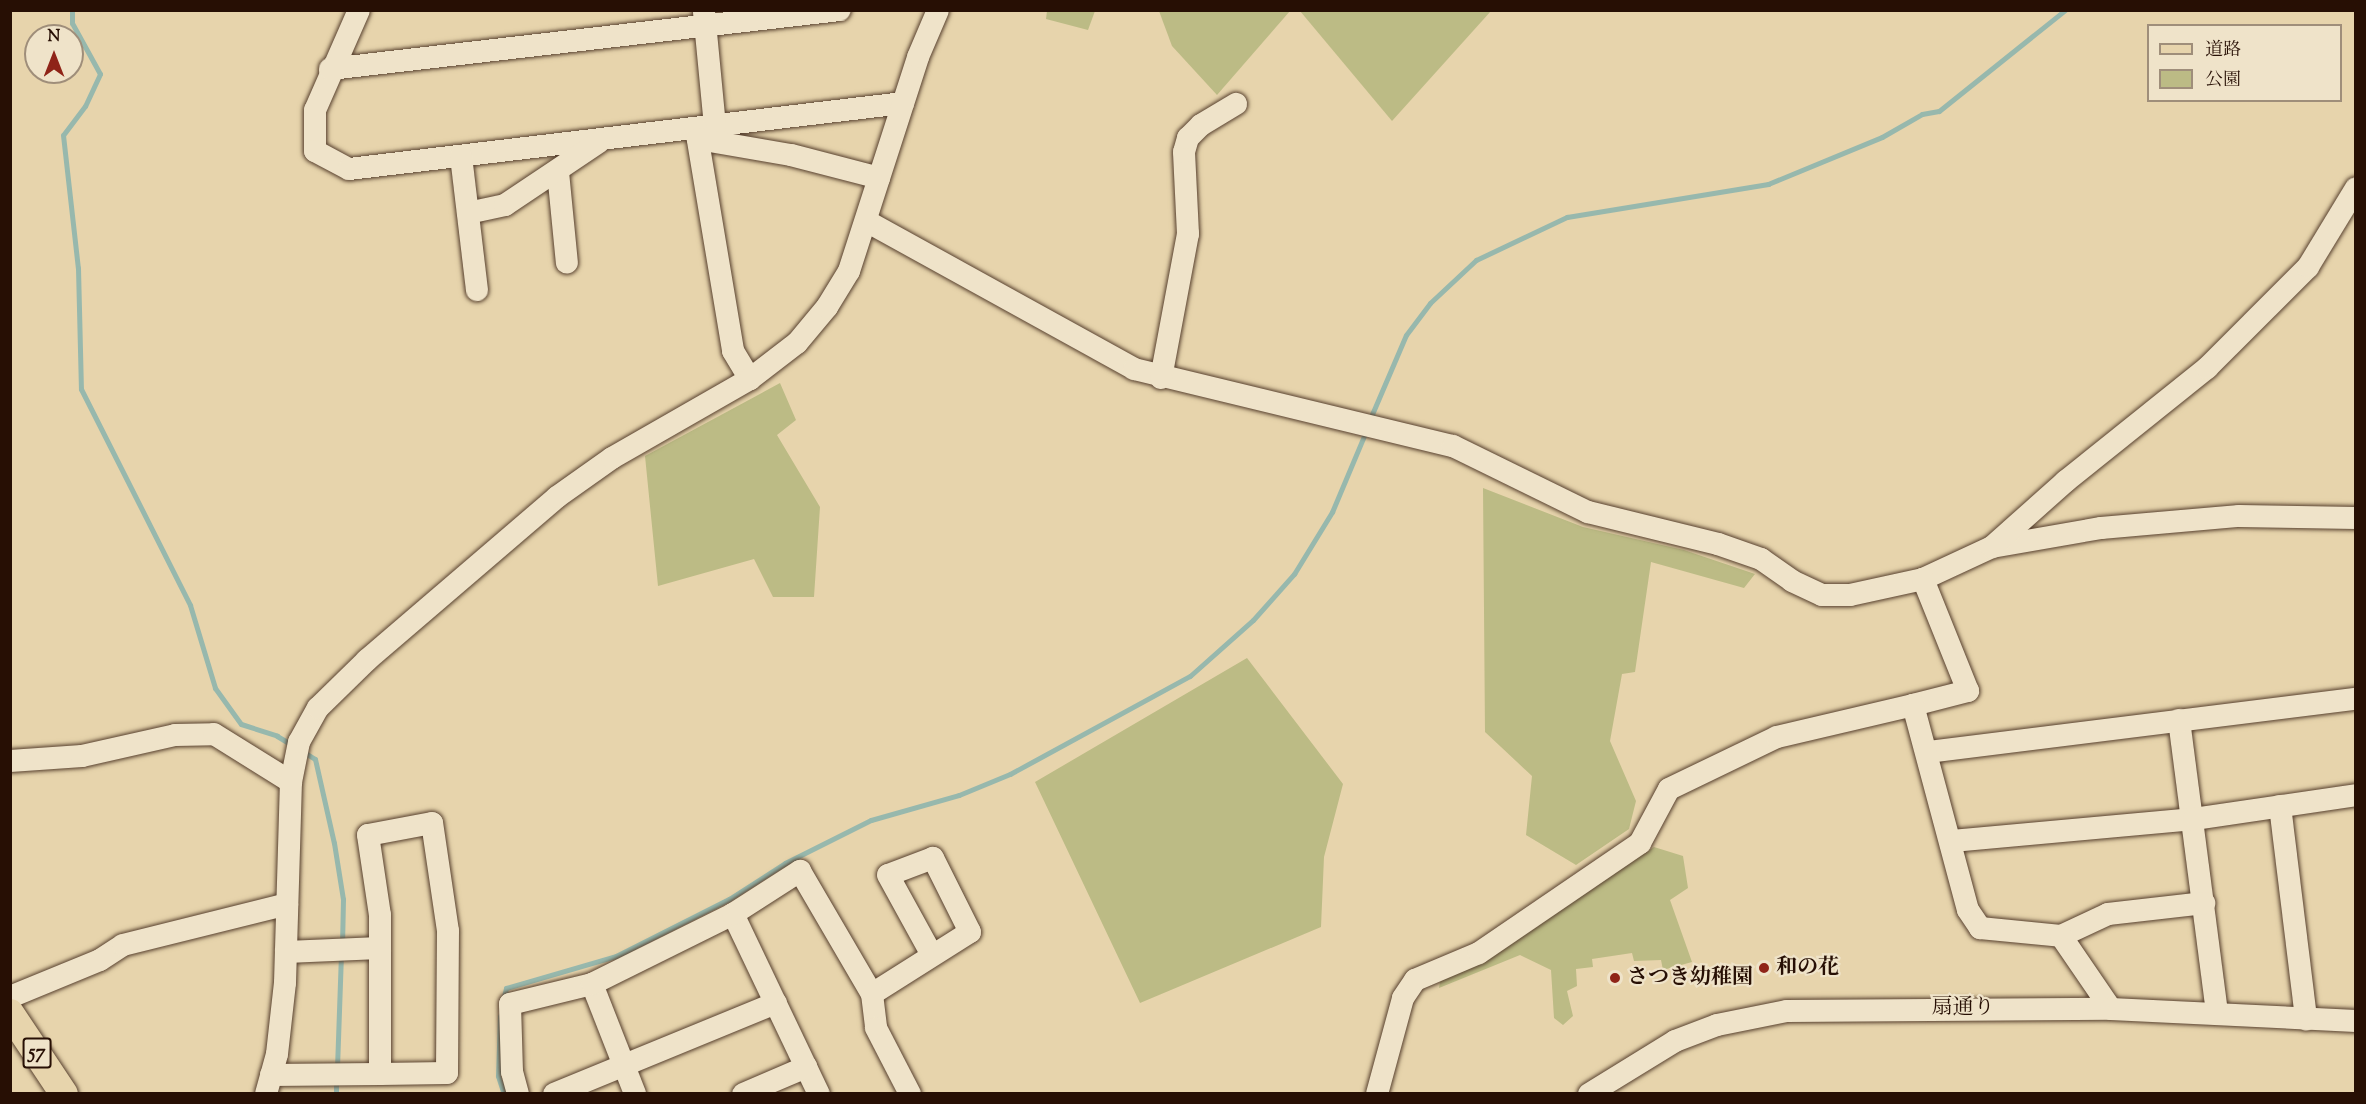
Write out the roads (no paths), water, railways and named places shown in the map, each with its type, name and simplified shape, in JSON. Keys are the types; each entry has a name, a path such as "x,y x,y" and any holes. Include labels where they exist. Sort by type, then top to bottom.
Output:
{"main road":[{"name":"57","path":"10,1013 64,1094"}],"street":[{"path":"358,10 330,69 315,110 315,151 349,169 601,140 703,131 903,103"},
{"path":"330,69 704,18 840,10"},
{"path":"380,1074 380,948 368,835 432,823 448,931 447,1073 380,1074 269,1084 277,1054 286,952 291,782 299,742 318,708 368,660 557,497 612,458 750,379 796,343 827,307 849,271 868,222 879,178 903,103 938,10"},
{"path":"704,18 703,131 733,351 750,379"},
{"path":"1161,378 1188,234 1184,152 1188,138 1201,125 1236,104"},
{"path":"703,131 879,178"},
{"path":"468,213 505,205 558,172 601,140"},
{"path":"461,156 477,290"},
{"path":"558,172 567,263"},
{"path":"1992,548 2066,481 2207,368 2308,267 2355,188"},
{"path":"868,222 1052,327 1134,369 1161,378 1453,446 1588,512 1761,559 1792,581 1822,595 1850,595 1923,579 1992,548 2102,528 2239,516 2355,518"},
{"path":"1377,1094 1403,998 1415,980 1479,953 1640,843 1669,789 1777,737 1968,691 1923,579"},
{"path":"1928,752 2355,699"},
{"path":"1913,705 1952,841 1968,910 1980,928 2061,936 2108,914 2204,903"},
{"path":"2179,720 2194,819 2217,1014"},
{"path":"10,761 82,756 175,735 214,734 291,782"},
{"path":"1952,841 2194,819 2355,795"},
{"path":"2280,806 2306,1019"},
{"path":"518,1094 512,1072 510,1004 592,984 733,914 800,871 872,993 876,1028 910,1094"},
{"path":"10,997 100,960 123,945 287,904"},
{"path":"733,914 819,1094"},
{"path":"2061,936 2111,1009"},
{"path":"286,952 380,948"},
{"path":"872,993 932,956"},
{"path":"592,984 634,1094"},
{"path":"554,1094 776,1003"},
{"name":"扇通り","path":"1589,1094 1675,1041 1717,1025 1769,1013 1842,1008 2111,1009 2355,1021"},
{"path":"743,1094 806,1067"}],"waterway":[{"path":"72,10 72,23 100,74 85,106 63,135 78,268 81,389 190,605 215,688 241,724 277,736 292,745"},
{"path":"1370,419 1406,335 1430,303 1476,260 1567,217 1768,184 1882,137 1922,114 1939,111 2065,10"},
{"path":"503,1001 506,988 616,956 729,899 785,863 871,820 959,795 1010,774 1190,676 1253,620 1294,574 1332,512 1366,431"},
{"path":"302,751 315,759 334,843 343,899 342,945"},
{"path":"337,1068 341,954"},
{"path":"500,1016 498,1076 504,1094"},
{"path":"336,1080 336,1094"}],"place":[{"name":"和の花","path":"1764,968"},
{"name":"さつき幼稚園","path":"1615,978"}]}
